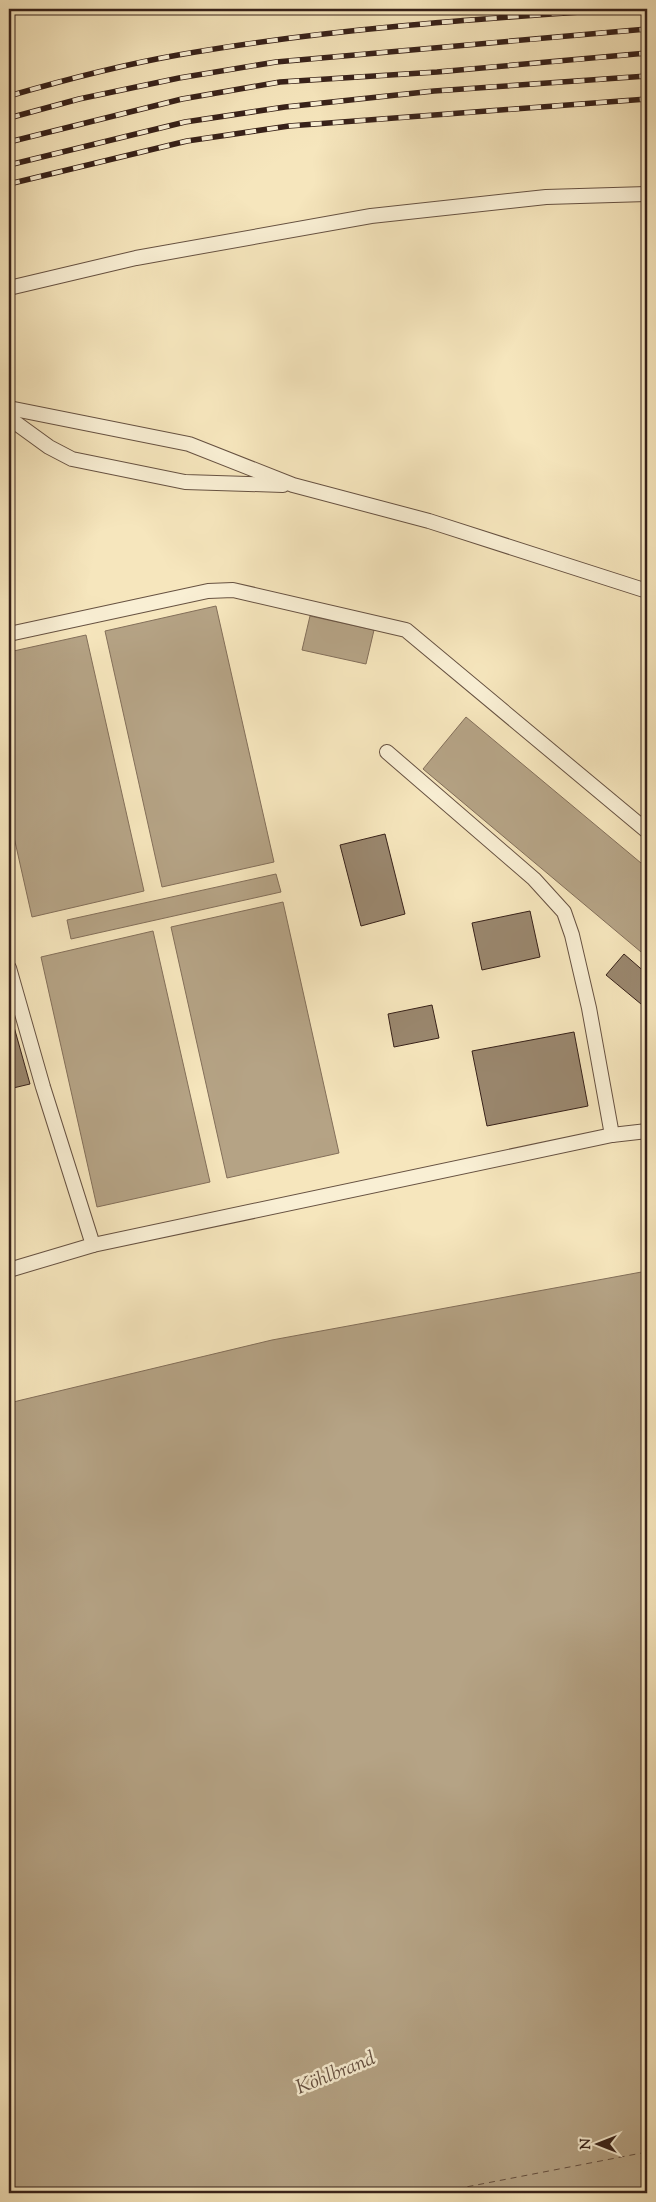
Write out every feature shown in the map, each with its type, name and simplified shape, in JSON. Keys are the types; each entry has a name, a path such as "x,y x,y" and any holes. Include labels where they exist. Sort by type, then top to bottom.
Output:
{"lane":[{"path":"9,288 136,258 371,216 546,197 647,194"},
{"path":"9,408 189,444 293,486 429,521 647,591"},
{"path":"9,418 49,447 72,459 184,482 293,486"},
{"path":"9,634 208,591 233,590 406,630 647,831"},
{"path":"387,752 534,879 564,912 572,935 589,1008 612,1136"},
{"path":"9,968 43,1087 93,1245"},
{"path":"9,1270 93,1245 612,1136 647,1131"}],"water":[{"path":"216,606 274,862 162,887 105,631"},
{"path":"310,616 374,630 366,664 302,650"},
{"path":"86,635 144,891 32,917 9,815 9,652"},
{"path":"466,717 647,868 647,957 423,769"},
{"path":"276,874 281,892 71,939 67,920"},
{"path":"283,902 339,1153 227,1178 171,927"},
{"path":"153,931 210,1182 97,1207 41,957"},
{"name":"Köhlbrand","path":"647,1271 647,2193 9,2193 9,1403 272,1340"}],"building":[{"path":"385,834 405,914 361,926 340,845"},
{"path":"530,911 540,957 482,970 472,923"},
{"path":"624,954 647,974 647,1009 606,975"},
{"path":"432,1005 439,1038 394,1047 388,1014"},
{"path":"9,1009 30,1084 9,1089"},
{"path":"574,1032 588,1106 487,1126 472,1051"}],"ferry route":[{"path":"435,2193 647,2152"}],"railway":[{"path":"9,96 135,63 289,38 400,26 625,9"},
{"path":"9,118 79,99 179,78 276,62 647,29"},
{"path":"9,142 182,99 280,82 437,72 647,53"},
{"path":"9,165 185,122 285,107 434,91 647,76"},
{"path":"9,184 187,141 289,126 647,99"}]}
